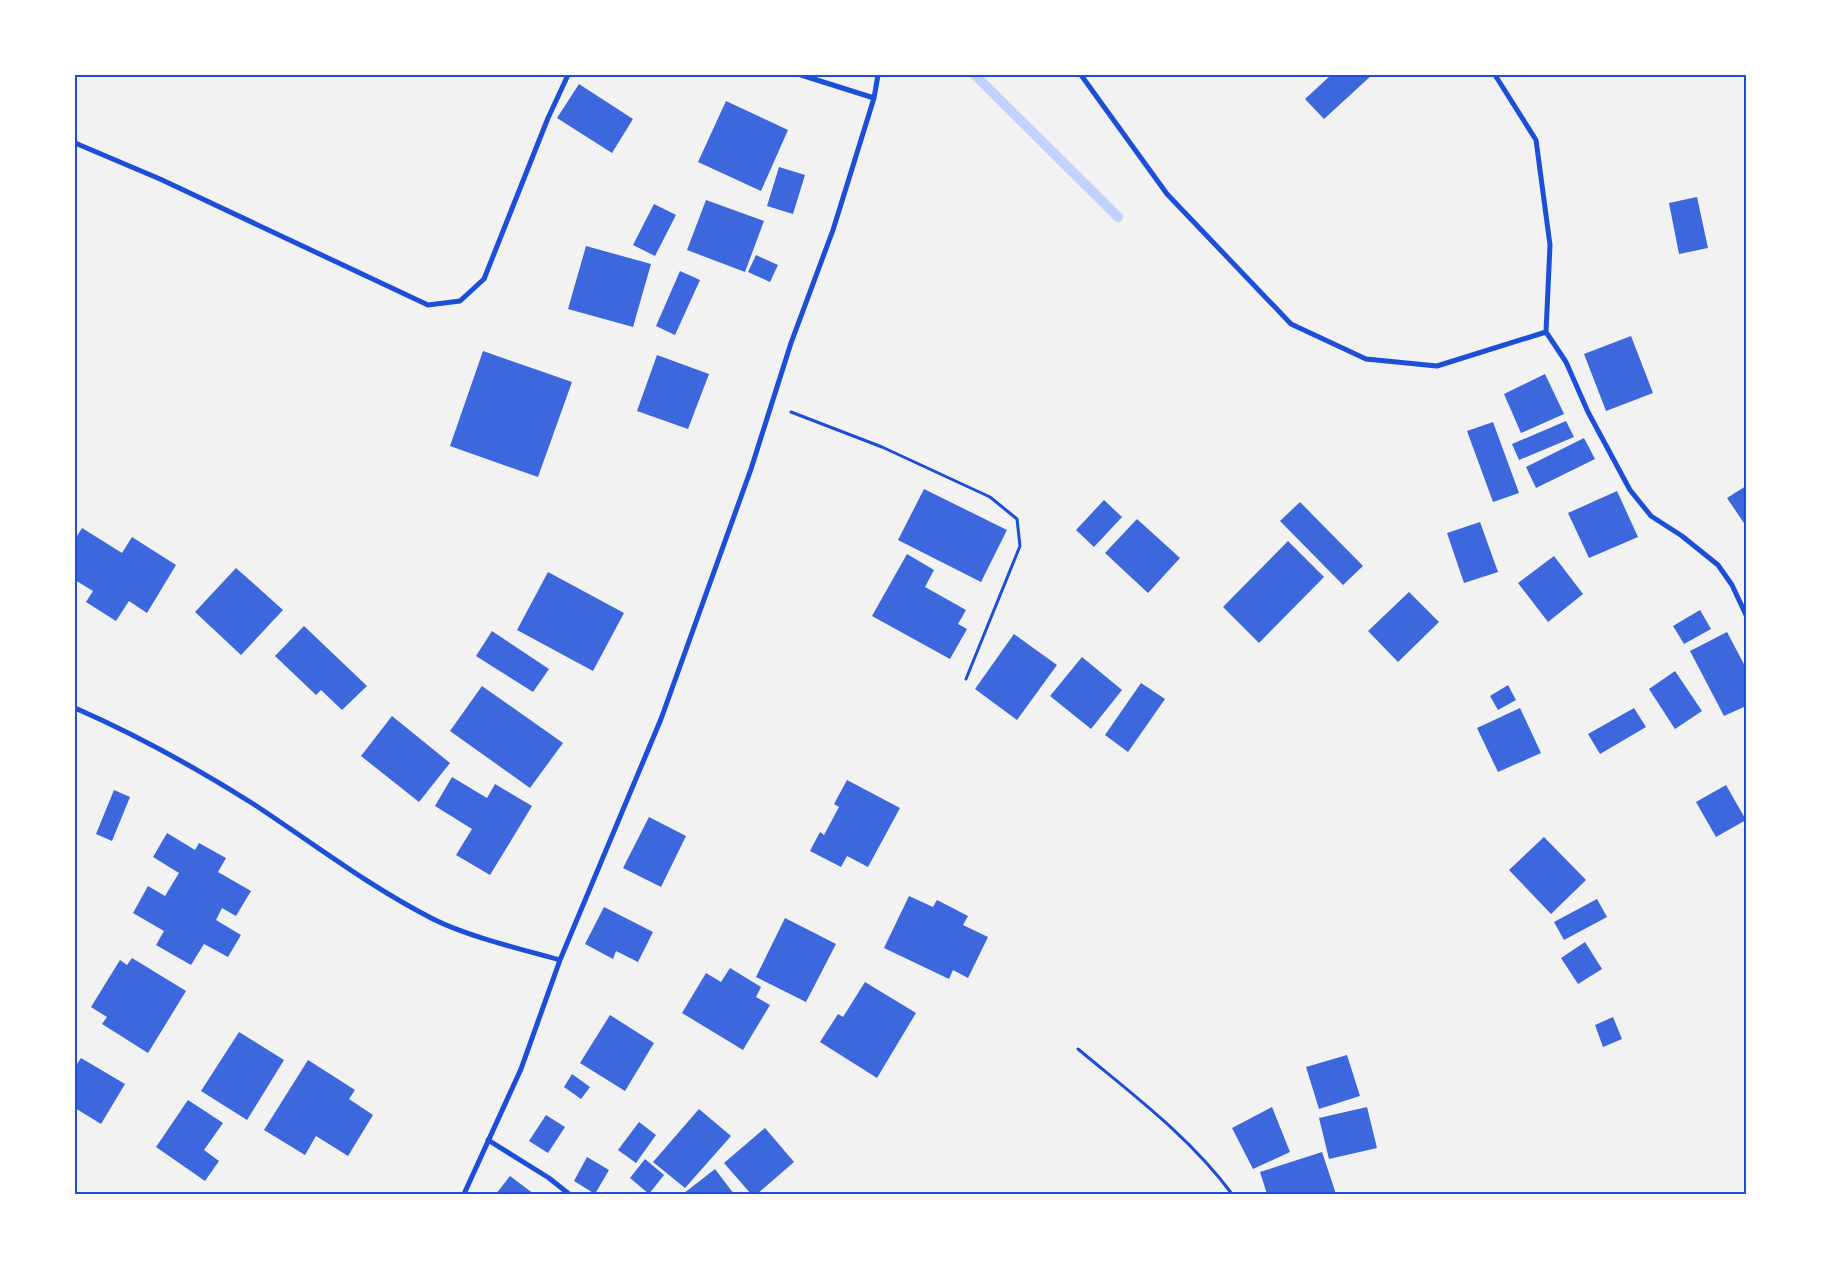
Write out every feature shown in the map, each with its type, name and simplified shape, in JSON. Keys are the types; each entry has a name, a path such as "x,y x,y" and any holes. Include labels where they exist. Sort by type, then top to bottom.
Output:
{"street":[{"path":"75,143 160,179 428,304 460,301 484,279 548,118 568,75"},
{"path":"801,75 874,98"},
{"path":"464,1194 520,1069 560,960 661,718 772,405 791,342 833,230 874,98 878,75"},
{"path":"1081,75 1167,194 1291,324 1366,359 1437,366 1546,332"},
{"path":"1495,75 1536,140 1550,245 1546,332 1566,362 1588,412 1630,490 1652,516 1682,536 1718,565 1732,585 1746,615"},
{"path":"75,708 121,728 254,805 372,885 435,920 497,942 560,960"},
{"path":"488,1140 549,1178 569,1194"}],"path":[{"path":"772,405 830,426 941,474 990,497 1017,519 1020,546 966,679"},
{"path":"1078,1049 1181,1136 1217,1174 1232,1194"}],"building":[{"path":"1331,75 1372,75 1324,119 1305,99"},
{"path":"579,84 633,119 612,153 557,118"},
{"path":"726,101 788,130 761,191 698,162"},
{"path":"779,167 805,175 793,214 767,206"},
{"path":"1697,197 1708,248 1679,254 1669,203"},
{"path":"706,200 764,221 745,272 687,250"},
{"path":"654,204 676,215 655,256 633,245"},
{"path":"586,246 651,264 633,327 568,309"},
{"path":"756,255 778,265 770,282 748,272"},
{"path":"680,271 700,280 675,335 656,326"},
{"path":"1631,336 1653,393 1606,411 1584,354"},
{"path":"483,351 572,382 538,477 450,446"},
{"path":"657,355 709,374 688,429 637,411"},
{"path":"1545,374 1564,414 1521,433 1504,394"},
{"path":"1566,421 1574,437 1519,460 1512,444"},
{"path":"1493,422 1519,493 1493,502 1467,431"},
{"path":"1584,438 1595,459 1536,488 1526,467"},
{"path":"1746,486 1746,526 1727,498"},
{"path":"924,489 1007,530 981,582 898,540"},
{"path":"1617,491 1638,537 1589,558 1568,513"},
{"path":"1104,500 1122,517 1094,547 1076,530"},
{"path":"1300,502 1363,566 1343,585 1280,521"},
{"path":"1137,519 1180,558 1148,593 1105,553"},
{"path":"1480,522 1498,572 1464,583 1447,533"},
{"path":"82,528 122,553 132,537 176,565 147,613 129,601 116,621 86,602 93,591 75,580 75,539"},
{"path":"1288,541 1324,577 1259,643 1223,607"},
{"path":"907,554 934,570 925,587 966,610 958,624 967,629 950,659 872,616"},
{"path":"1554,556 1583,594 1548,622 1518,583"},
{"path":"236,568 283,610 241,655 195,612"},
{"path":"548,572 624,613 593,671 517,630"},
{"path":"1409,592 1439,622 1398,662 1368,631"},
{"path":"1700,610 1711,629 1684,644 1673,626"},
{"path":"304,626 367,686 342,710 321,690 316,695 275,656"},
{"path":"492,631 549,669 533,692 476,656"},
{"path":"1727,632 1746,668 1746,706 1724,716 1690,651"},
{"path":"1014,634 1057,665 1017,720 975,689"},
{"path":"1082,657 1122,690 1091,729 1050,696"},
{"path":"1675,671 1702,711 1675,729 1649,689"},
{"path":"1141,683 1165,699 1128,752 1105,735"},
{"path":"1508,685 1516,700 1498,710 1490,696"},
{"path":"482,686 563,743 530,788 450,731"},
{"path":"1520,708 1541,753 1498,772 1477,728"},
{"path":"1634,708 1646,727 1600,754 1588,734"},
{"path":"392,716 450,763 419,802 361,756"},
{"path":"452,777 487,798 495,784 532,806 490,875 456,855 472,829 435,806"},
{"path":"847,780 900,808 868,867 847,856 841,867 810,851 820,832 824,835 839,807 834,804"},
{"path":"1726,785 1746,820 1716,837 1696,802"},
{"path":"114,790 130,797 112,841 96,834"},
{"path":"649,817 686,836 661,887 623,868"},
{"path":"167,833 195,850 199,843 226,858 218,872 251,891 236,916 222,908 216,920 241,935 228,957 204,944 191,965 156,945 164,931 133,913 148,886 165,896 179,873 153,857"},
{"path":"1544,837 1586,880 1551,914 1509,870"},
{"path":"909,896 933,907 937,900 968,916 963,925 988,937 968,978 953,970 949,979 884,948"},
{"path":"1597,899 1607,917 1564,940 1554,922"},
{"path":"604,907 653,932 638,962 616,951 613,959 585,944"},
{"path":"785,918 836,944 806,1002 756,977"},
{"path":"1585,942 1602,969 1578,984 1561,958"},
{"path":"132,958 186,991 148,1053 102,1024 107,1017 91,1007 120,960 127,965"},
{"path":"730,968 761,987 756,997 770,1005 743,1050 682,1013 706,973 721,982"},
{"path":"865,982 916,1013 877,1078 820,1042 838,1014 843,1017"},
{"path":"610,1015 654,1043 625,1091 580,1063"},
{"path":"1613,1017 1622,1039 1603,1047 1595,1025"},
{"path":"239,1032 284,1060 247,1120 201,1091"},
{"path":"1347,1055 1360,1096 1319,1109 1306,1067"},
{"path":"81,1058 125,1084 101,1124 75,1108 75,1067"},
{"path":"308,1060 355,1090 349,1099 373,1115 348,1156 316,1136 305,1155 264,1130"},
{"path":"572,1074 590,1087 581,1099 564,1087"},
{"path":"188,1100 223,1123 204,1150 219,1161 205,1181 156,1147"},
{"path":"1272,1107 1290,1152 1253,1169 1232,1128"},
{"path":"1367,1107 1377,1148 1329,1159 1319,1118"},
{"path":"699,1109 731,1136 685,1188 653,1162"},
{"path":"546,1115 565,1127 548,1153 529,1141"},
{"path":"639,1122 656,1135 636,1163 618,1150"},
{"path":"765,1128 794,1162 757,1194 751,1194 724,1163"},
{"path":"1322,1152 1336,1194 1267,1194 1260,1172"},
{"path":"587,1157 609,1170 595,1194 574,1181"},
{"path":"645,1159 664,1175 649,1194 630,1178"},
{"path":"715,1169 734,1194 683,1194"},
{"path":"510,1176 534,1194 496,1194"}],"waterway":[{"path":"975,75 1118,217"}]}
